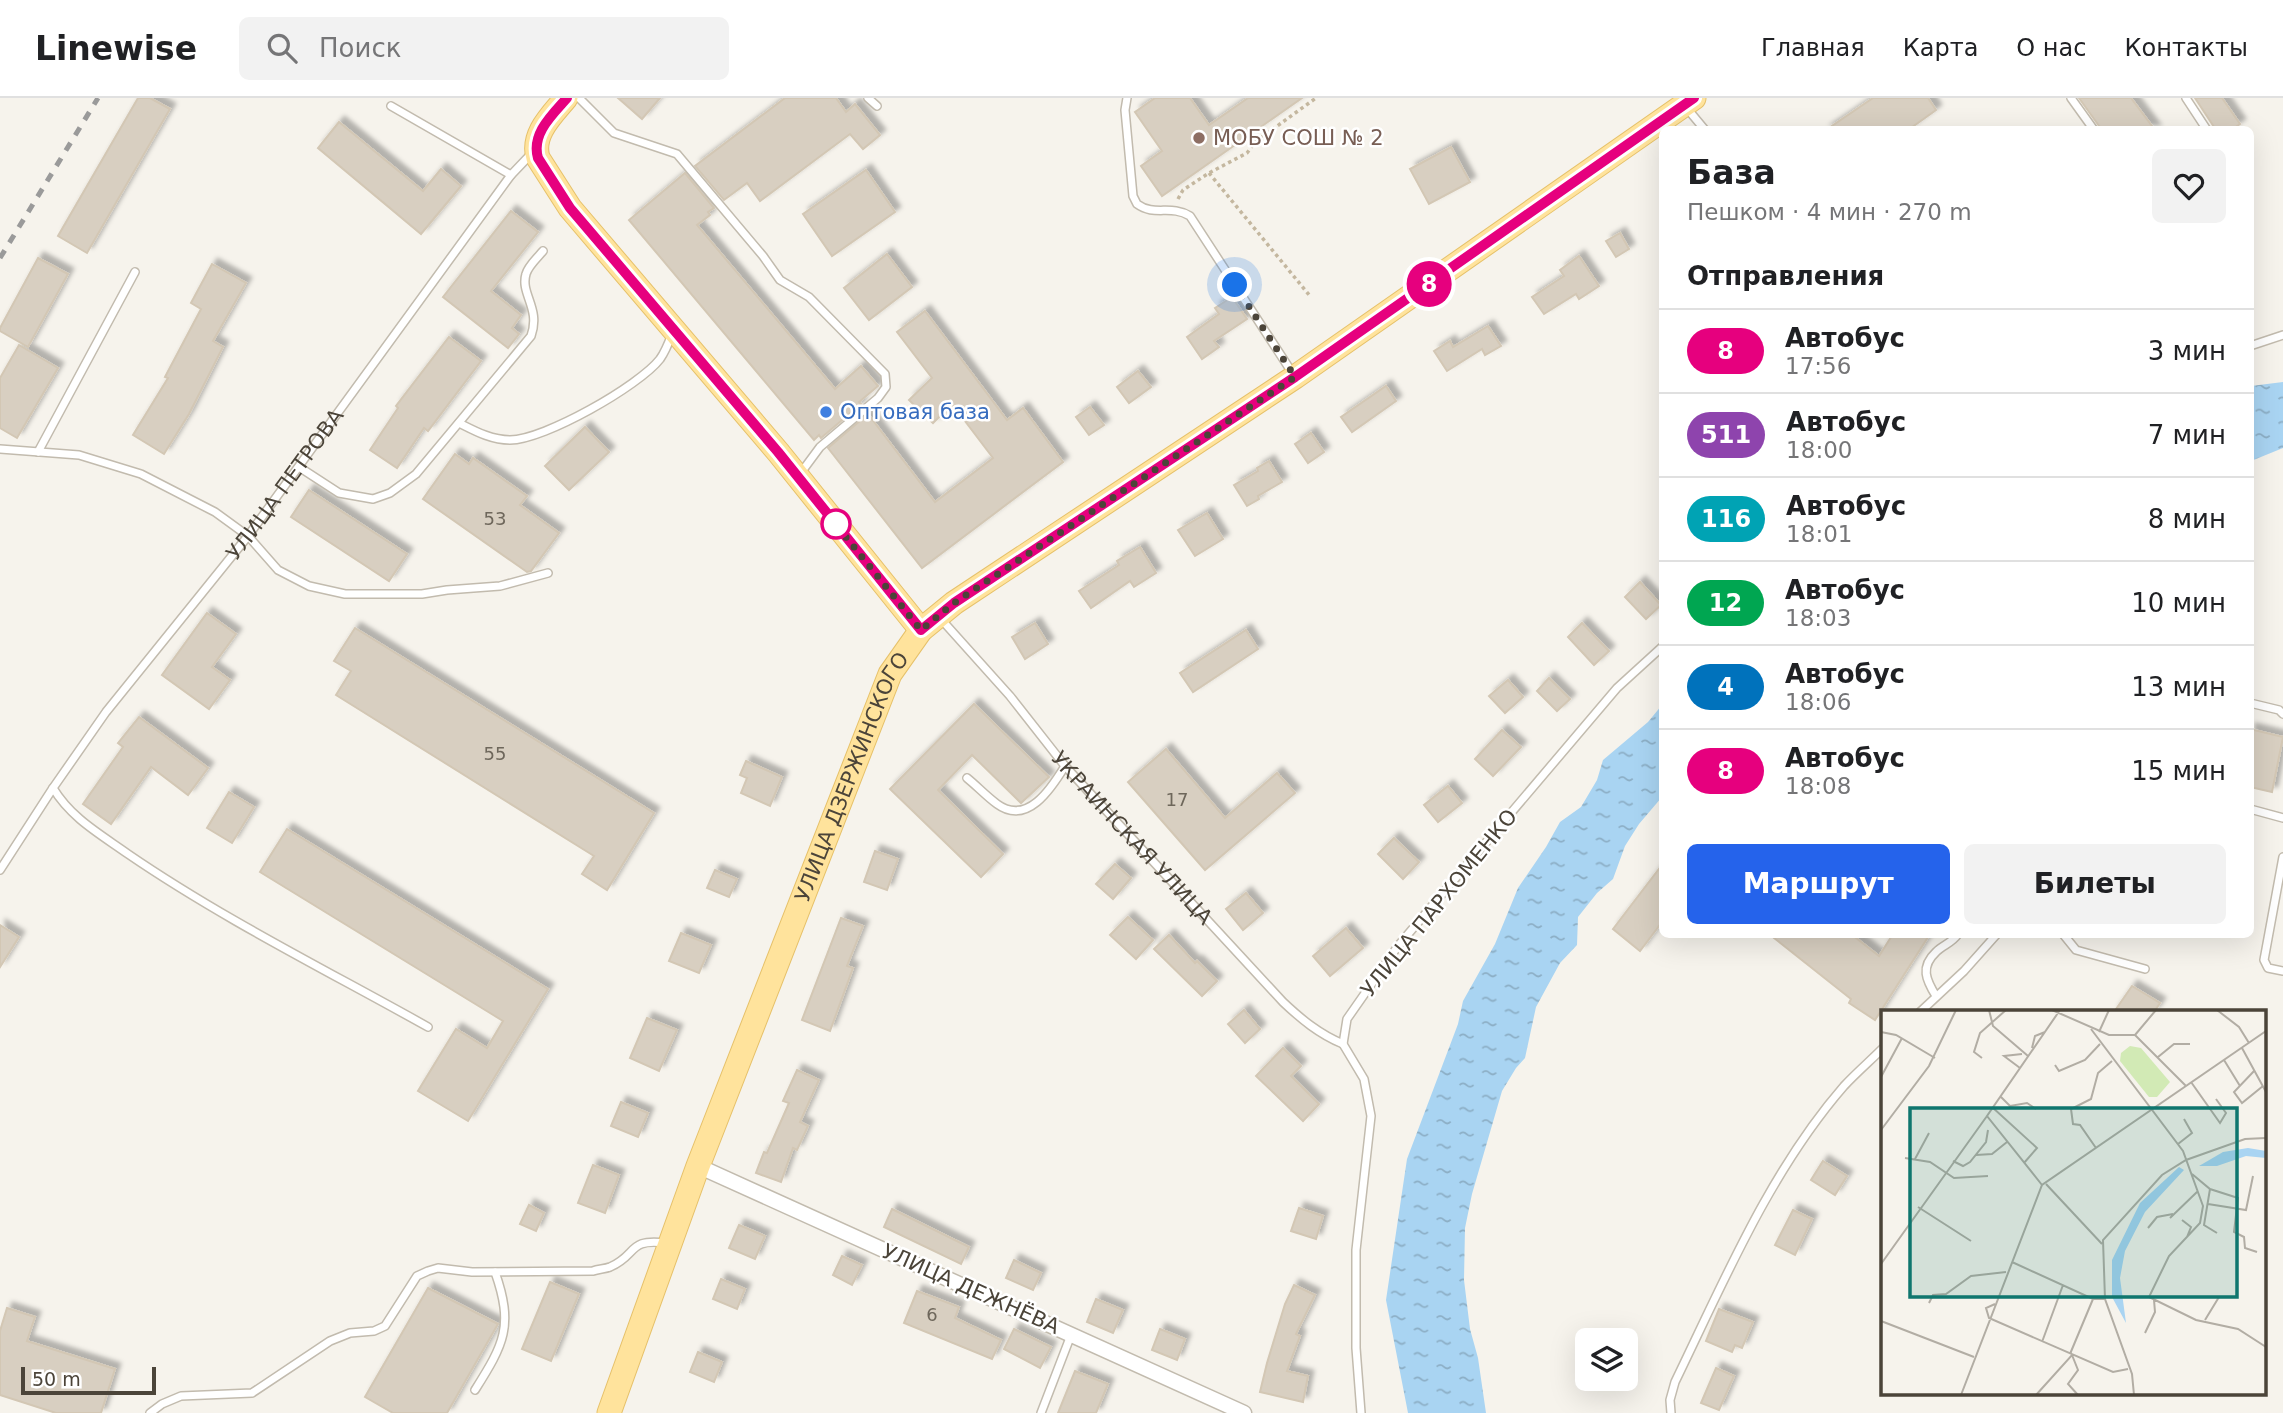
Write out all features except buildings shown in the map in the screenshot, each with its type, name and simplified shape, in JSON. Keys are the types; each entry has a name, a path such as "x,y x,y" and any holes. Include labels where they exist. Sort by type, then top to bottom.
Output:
{"main road":[{"name":"УЛИЦА ПЕТРОВА","path":"535,149 543,128 566,98"},
{"name":"УЛИЦА ДЗЕРЖИНСКОГО","path":"609,1413 698,1166 890,674 929,623 1295,377 1685,100"},
{"name":"УКРАИНСКАЯ УЛИЦА","path":"535,149 570,208 798,478 929,623"}],"street":[{"name":"УЛИЦА ДЕЖНЁВА","path":"698,1166 1244,1413"}],"lane":[{"path":"579,98 614,133 677,154 780,280 809,298 885,374 886,387 878,398 820,447 798,478"},
{"path":"867,98 877,106"},
{"path":"1127,98 1125,110 1133,196 1137,204 1144,209 1174,209 1190,216 1295,377"},
{"path":"2071,98 2091,126"},
{"path":"2186,98 2204,126"},
{"path":"1685,100 1702,126"},
{"path":"391,106 511,175"},
{"name":"УЛИЦА ПЕТРОВА","path":"0,870 106,712 248,536 511,175 535,149"},
{"path":"299,467 339,492 373,499 390,492 416,474 531,336 536,322 525,285 526,272 543,251"},
{"path":"38,452 135,272"},
{"path":"458,423 487,436 510,440 545,431 596,407 639,377 660,359 674,331"},
{"path":"2254,345 2283,335"},
{"path":"0,449 79,456 141,474 215,512 248,536 278,570 309,586 345,594 422,594 500,586 548,573"},
{"name":"УКРАИНСКАЯ УЛИЦА","path":"929,623 1010,696 1065,766 1283,1002 1306,1023 1328,1038 1343,1044"},
{"name":"УЛИЦА ПАРХОМЕНКО","path":"1343,1044 1347,1019 1398,946 1617,688 1659,650"},
{"path":"2254,704 2279,710 2283,714"},
{"path":"967,778 999,806 1015,811 1027,808 1048,793 1065,766"},
{"path":"53,788 61,802 78,818 173,884 428,1027"},
{"path":"2254,810 2283,818"},
{"path":"2283,857 2264,960 2268,968 2283,971"},
{"path":"1936,996 1924,974 1926,966 1936,952 1953,938"},
{"path":"1922,1010 1964,971 1993,938"},
{"path":"2066,938 2076,950 2145,969"},
{"path":"1343,1044 1364,1079 1371,1115 1356,1250 1356,1348 1361,1413"},
{"path":"1671,1413 1670,1400 1675,1382 1770,1192 1811,1128 1845,1085 1881,1050"},
{"path":"150,1413 162,1404 181,1396 252,1393 330,1341 350,1333 374,1331 385,1326 417,1276 428,1270 593,1270 611,1266 636,1244 649,1241 670,1243"},
{"path":"475,1390 498,1354 506,1329 503,1294 495,1272"},
{"path":"1041,1413 1071,1334"}],"path":[{"path":"1174,209 1183,190 1247,152 1255,142 1316,98"},
{"path":"1209,173 1310,296"}],"water":[{"path":"2283,382 2283,448 2254,460 2254,386"},
{"path":"1659,709 1659,801 1625,846 1613,879 1597,893 1578,917 1577,945 1560,963 1536,1007 1525,1058 1502,1091 1472,1194 1465,1228 1464,1280 1486,1413 1408,1413 1386,1300 1407,1159 1458,1024 1463,1001 1495,944 1518,888 1560,822 1581,807 1597,780 1603,760 1648,722"}],"railway":[{"path":"0,258 98,98"}],"bus line":[{"name":"8","path":"567,98 543,128 535,149 570,208 778,452 921,630 954,603 1295,377 1694,98"}],"place":[{"name":"МОБУ СОШ № 2","path":"1199,138"},
{"name":"Оптовая база","path":"826,412"}],"route":[{"path":"836,524 829,516 921,630 954,603 1295,377 1235,285"}]}
